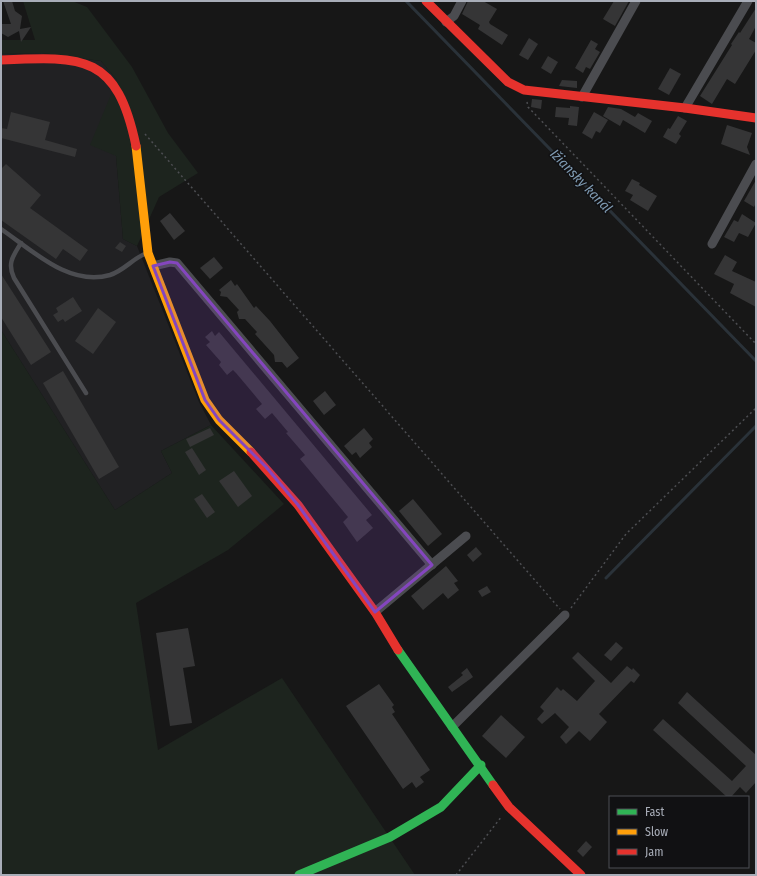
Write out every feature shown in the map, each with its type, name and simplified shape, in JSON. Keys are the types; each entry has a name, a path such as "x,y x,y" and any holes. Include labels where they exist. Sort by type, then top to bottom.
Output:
{"street":[{"path":"426,1 508,82 524,90 685,108 756,118"},
{"path":"446,22 454,16 462,1"},
{"path":"582,96 636,1"},
{"path":"685,108 748,1"},
{"path":"1,60 48,58 74,61 91,65 103,71 112,82 130,116 139,154 148,253 205,400 218,420 266,467 298,505 375,612 452,727 481,765 509,807 580,875"},
{"path":"712,244 756,164"},
{"path":"153,266 170,262 177,263 432,565"},
{"path":"375,612 466,536"},
{"path":"452,727 565,616"},
{"path":"299,875 390,838 441,806 481,765"}],"lane":[{"path":"1,229 58,268 67,272 91,277 111,274 122,269 136,258 148,253"},
{"path":"21,243 10,264 14,278 86,393"}],"path":[{"path":"524,90 528,107 756,344"},
{"path":"145,134 565,616 626,534 756,408"},
{"path":"456,875 509,807"}],"highlighted area":[{"path":"170,262 177,263 432,565 375,612 298,505 266,467 219,420 205,400 153,266"}],"shaded area":[{"path":"23,1 72,1 87,7 132,67 168,133 198,173 159,197 137,246 123,239 116,156 90,145 117,80 101,61 42,53 1,54 1,40 35,40"},
{"path":"42,53 101,61 117,80 116,156 123,239 137,246 199,402 211,425 161,451 172,473 115,510 1,330 1,54"},
{"path":"1,330 115,510 172,473 161,451 211,425 284,504 228,550 136,603 158,750 282,678 415,875 1,875"}],"building":[{"path":"3,1 12,1 15,11 22,16 20,29 31,27 21,42 19,31 8,37 1,33 1,24 11,24"},
{"path":"468,1 483,1 497,9 489,22 508,35 502,45 478,29 480,25 462,14"},
{"path":"614,1 629,1 615,26 603,19"},
{"path":"756,8 756,26 749,39 756,43 756,50 735,84 727,79 712,104 700,96 732,45 731,44"},
{"path":"529,38 538,44 528,60 519,55"},
{"path":"591,40 598,44 595,49 600,52 590,69 586,67 583,73 575,68"},
{"path":"548,56 558,62 551,74 541,68"},
{"path":"670,68 681,74 669,95 658,89"},
{"path":"562,80 577,81 577,88 559,86"},
{"path":"532,99 542,100 541,109 531,107"},
{"path":"570,106 579,107 577,126 568,125 569,118 555,117 556,107 570,108"},
{"path":"608,107 621,109 635,117 638,113 652,121 645,133 623,120 620,126 603,116"},
{"path":"11,112 50,122 45,140 77,149 75,157 1,138 1,128 7,129"},
{"path":"594,112 608,120 600,133 596,131 592,139 582,133"},
{"path":"678,116 687,121 679,134 681,136 676,144 663,137"},
{"path":"727,125 752,133 747,147 750,155 721,144"},
{"path":"6,164 41,195 30,208 88,250 80,261 63,249 56,259 1,220 1,169"},
{"path":"632,179 657,196 648,211 630,200 633,195 625,191"},
{"path":"756,180 756,203 754,207 744,201"},
{"path":"170,213 185,231 174,240 160,221"},
{"path":"742,214 756,223 748,237 739,233 734,242 724,237 734,220 738,222"},
{"path":"120,242 126,246 122,252 115,248"},
{"path":"725,255 737,262 732,271 756,282 756,307 730,293 734,284 714,274"},
{"path":"214,257 223,268 210,279 200,268"},
{"path":"1,274 51,352 31,365 1,317"},
{"path":"231,280 235,286 237,284 254,308 256,306 270,321 299,358 287,368 282,362 275,362 274,355 255,334 257,332 245,319 239,319 237,312 239,310 227,297 220,296 221,292 219,290"},
{"path":"73,297 82,311 65,322 63,319 58,322 53,315 58,312 56,308"},
{"path":"98,308 116,322 93,354 75,341"},
{"path":"212,331 215,336 219,332 372,515 366,520 373,528 357,542 343,522 348,517 300,459 305,455 286,433 288,432 272,413 265,419 256,409 262,404 236,373 233,370 227,375 219,365 221,362 206,345 210,342 205,337"},
{"path":"63,371 119,467 99,479 43,383"},
{"path":"325,391 336,405 324,415 313,401"},
{"path":"210,428 214,435 190,447 186,439"},
{"path":"364,428 373,439 369,443 372,447 360,458 356,452 352,455 344,446"},
{"path":"192,448 206,470 199,475 185,452"},
{"path":"234,471 252,496 238,507 219,481"},
{"path":"202,494 215,512 207,518 194,499"},
{"path":"413,499 442,534 428,546 399,511"},
{"path":"476,547 482,554 473,562 467,555"},
{"path":"446,566 458,581 454,583 459,590 448,599 443,593 423,610 411,596"},
{"path":"487,586 491,592 482,597 478,591"},
{"path":"188,628 195,666 183,668 192,723 170,726 156,633"},
{"path":"616,642 623,648 611,661 604,655"},
{"path":"578,652 611,683 627,666 632,670 633,668 640,675 634,683 631,681 599,714 607,722 590,741 579,731 566,744 560,737 569,727 555,713 542,724 537,719 544,711 540,707 557,687 561,691 563,689 577,701 595,681 572,658"},
{"path":"467,668 473,677 452,692 448,687 463,675 461,673"},
{"path":"379,684 394,705 392,707 395,712 392,714 430,770 420,777 424,782 416,788 412,782 403,789 346,706"},
{"path":"687,692 756,755 756,782 746,793 740,787 732,796 726,796 653,730 663,719 732,781 746,766 678,703"},
{"path":"501,715 525,737 506,758 482,736"},
{"path":"586,841 592,847 583,857 577,851"}],"waterway":[{"name":"Ižiansky kanál","path":"406,1 756,361"},
{"path":"606,578 756,426"}],"traffic: fast":[{"path":"398,650 493,785"},
{"path":"299,875 390,837 441,807 481,765"}],"traffic: slow":[{"path":"136,146 148,253 205,400 219,420 251,452"}],"traffic: jam":[{"path":"426,1 508,82 524,90 685,108 756,118"},
{"path":"1,60 55,59 76,61 93,67 107,78 119,94 128,116 136,146"},
{"path":"251,452 298,505 375,612 398,650"},
{"path":"493,785 509,807 581,875"}]}
